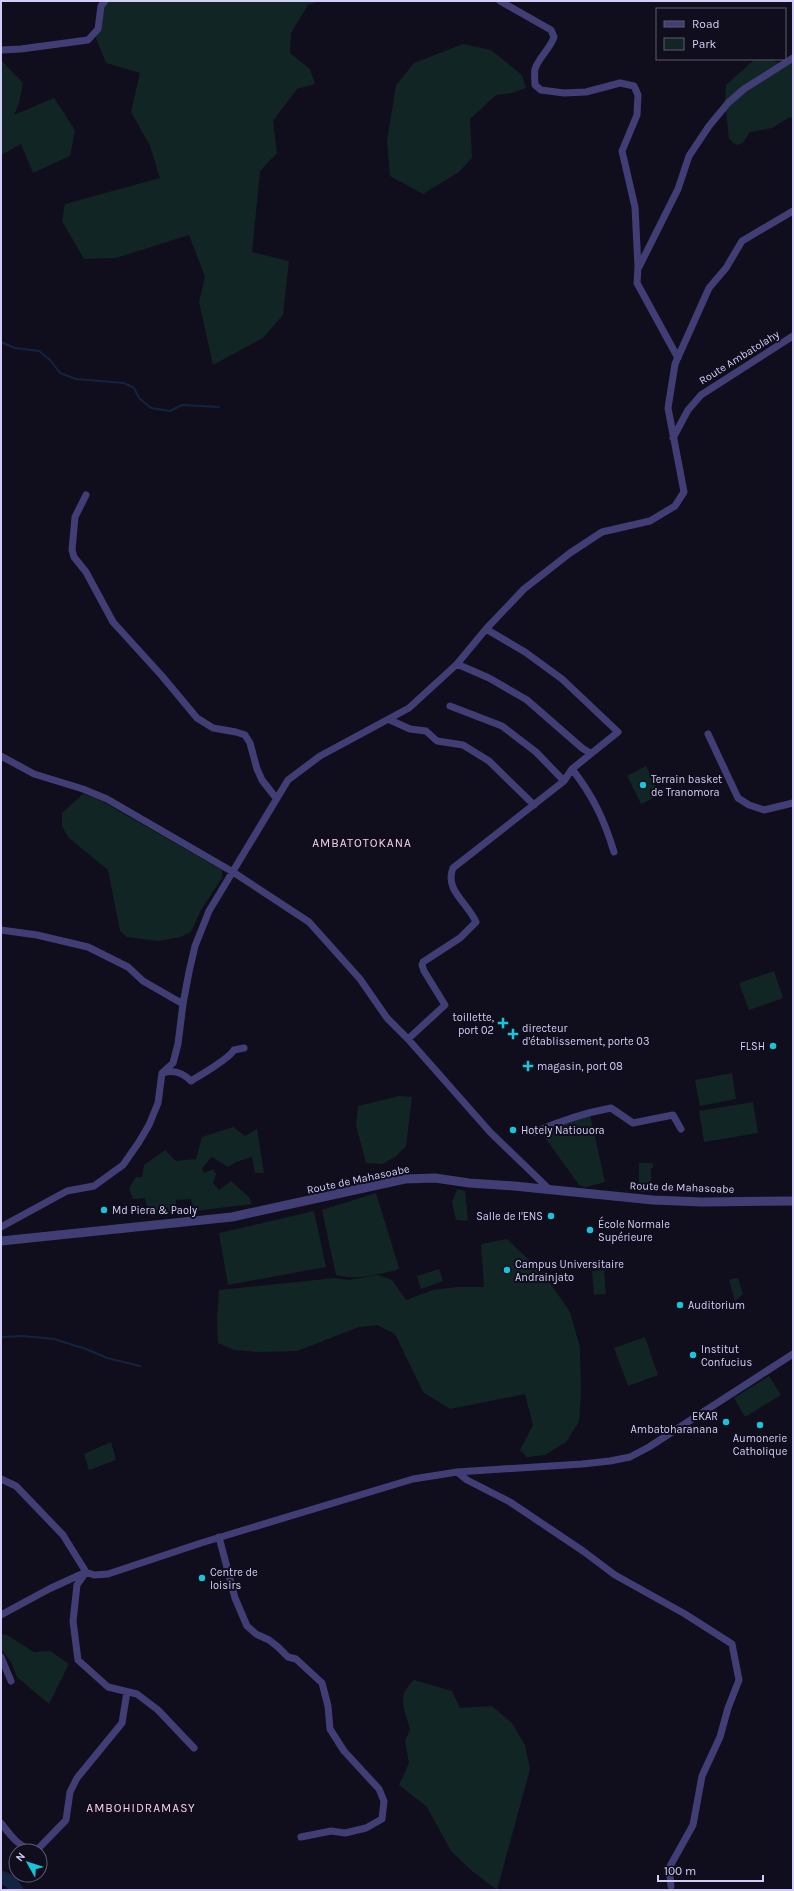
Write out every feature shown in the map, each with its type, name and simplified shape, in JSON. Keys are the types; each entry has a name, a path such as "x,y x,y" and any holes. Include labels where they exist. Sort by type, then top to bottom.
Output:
{"street":[{"path":"1,50 21,49 88,40 98,29 101,6 105,1"},
{"path":"500,1 551,30 554,37 552,44 538,62 535,70 535,85 541,90 564,93 586,92 620,83 634,86 638,95 637,115 622,151 635,207 638,267 637,283 678,358"},
{"path":"638,267 678,189 689,156 709,126 728,103 744,89 793,58"},
{"path":"1,1227 67,1191 94,1186 123,1165 149,1125 158,1102 162,1074 173,1063 178,1044 183,1004 195,946 209,911 288,780 307,765 390,720 409,708 456,664 486,629 524,589 570,553 602,532 650,521 675,506 684,492 668,408 675,364 691,325 701,310 709,288 726,268 742,241 793,211"},
{"name":"Route Ambatolahy","path":"673,438 688,410 705,392 793,336"},
{"path":"86,495 75,517 72,550 74,557 86,572 113,622 162,676 197,718 212,728 245,735 250,743 257,769 262,780 276,798"},
{"path":"408,1039 445,1005 424,971 422,965 423,962 460,938 476,922 472,912 461,900 451,885 450,875 453,868 564,781 572,769 618,732 562,679 525,652 486,629"},
{"path":"456,664 489,678 527,700 582,748 590,753"},
{"path":"450,706 502,726 536,752 564,781"},
{"path":"390,720 410,729 426,731 437,741 463,745 489,761 534,804"},
{"path":"708,734 738,798 749,805 764,810 793,803"},
{"path":"1,756 34,774 83,789 107,799 233,872 309,922 360,979 387,1018 408,1039 490,1132 551,1190"},
{"path":"572,769 596,805 605,822 614,852"},
{"path":"1,930 45,936 88,947 128,968 143,981 183,1004"},
{"path":"162,1074 169,1071 177,1072 186,1076 191,1081 221,1062 232,1054 234,1050 244,1048"},
{"path":"534,1132 573,1117 611,1108 633,1123 674,1114 681,1129"},
{"name":"Route de Mahasoabe","path":"1,1242 232,1217 405,1179 435,1178 469,1183 653,1200 702,1202 793,1201"},
{"path":"1,1479 16,1486 63,1535 86,1572 94,1576 108,1574 219,1537 413,1478 457,1472 582,1464 630,1457 649,1447 793,1354"},
{"path":"457,1472 467,1480 510,1502 583,1551 615,1575 685,1614 732,1644 739,1680 728,1708 720,1738 702,1776 693,1825 669,1868 671,1886"},
{"path":"219,1537 235,1598 247,1626 256,1634 269,1640 288,1657 296,1659 322,1683 328,1706 330,1729 344,1751 379,1789 384,1801 382,1819 366,1828 345,1833 331,1831 301,1837"},
{"path":"1,1615 49,1589 86,1572"},
{"path":"86,1572 78,1585 74,1613 74,1636 78,1660 108,1687 137,1694 158,1710 194,1748"},
{"path":"1,1657 11,1681"},
{"path":"1,1824 11,1836 27,1850 36,1851 41,1847 66,1820 70,1792 77,1778 122,1723 127,1692"}],"green space":[{"path":"105,1 320,1 308,5 291,33 290,53 310,69 315,84 297,89 273,121 277,153 260,171 252,252 289,261 283,315 263,338 213,365 199,302 205,277 189,235 116,258 84,259 62,221 65,204 160,178 150,146 131,112 140,73 106,63 94,33"},
{"path":"463,44 491,50 522,75 526,88 512,93 496,95 470,119 472,158 459,172 423,194 390,176 387,141 396,85 414,63"},
{"path":"1,60 23,83 19,103 14,115 54,98 75,130 70,156 33,173 21,144 1,155"},
{"path":"754,60 772,60 785,66 793,62 793,118 790,117 772,128 750,132 743,143 736,145 729,139 725,101 726,85"},
{"name":"Terrain basket de Tranomora","path":"646,766 660,795 641,804 627,776"},
{"path":"83,794 98,799 222,870 222,878 201,910 191,932 180,937 159,941 127,937 120,931 108,870 69,838 62,827 62,813"},
{"path":"774,971 783,998 749,1010 739,983"},
{"path":"732,1073 736,1099 700,1106 695,1080"},
{"path":"399,1096 412,1097 406,1146 395,1157 382,1164 366,1163 356,1125 358,1106"},
{"path":"753,1102 758,1133 704,1142 699,1111"},
{"path":"590,1114 605,1182 582,1188 584,1187 579,1185 541,1132"},
{"path":"233,1127 245,1136 257,1129 264,1173 255,1173 252,1157 236,1162 228,1167 212,1157 202,1168 204,1173 213,1169 216,1174 213,1183 219,1190 231,1181 249,1197 252,1204 195,1211 191,1199 176,1200 176,1211 149,1215 145,1198 133,1199 129,1188 136,1177 142,1177 144,1165 165,1150 176,1161 196,1159 202,1137"},
{"path":"639,1163 653,1163 653,1168 651,1168 651,1192 639,1192"},
{"path":"457,1189 465,1191 468,1221 456,1220 452,1202"},
{"path":"376,1193 399,1268 397,1270 359,1277 344,1277 336,1275 322,1210"},
{"path":"314,1211 326,1267 228,1285 219,1233"},
{"path":"507,1239 543,1273 570,1312 580,1348 581,1392 579,1422 566,1442 545,1455 527,1457 520,1450 533,1425 525,1394 450,1409 423,1392 395,1334 377,1325 359,1327 297,1351 260,1352 234,1350 218,1343 217,1318 219,1290 335,1278 349,1280 378,1275 392,1280 406,1300 433,1290 457,1287 484,1287 481,1244"},
{"path":"439,1269 443,1281 421,1289 417,1276"},
{"path":"604,1270 606,1294 594,1295 592,1271"},
{"path":"738,1278 743,1294 735,1301 729,1280"},
{"path":"645,1337 658,1375 628,1386 614,1348"},
{"path":"769,1376 781,1395 745,1417 734,1398"},
{"path":"111,1442 116,1460 89,1470 84,1454"},
{"path":"1,1634 7,1635 34,1652 50,1651 69,1664 49,1704 17,1677 11,1662 1,1649"},
{"path":"414,1680 452,1691 460,1708 492,1706 512,1723 525,1745 530,1769 497,1890 472,1871 451,1851 427,1807 399,1785 409,1763 405,1741 410,1729 404,1708 403,1697 408,1686"}],"waterway":[{"path":"1,342 15,348 39,351 50,360 60,373 76,379 124,383 134,388 139,398 151,408 170,411 182,405 219,407"},
{"path":"1,1337 23,1336 54,1339 86,1349 107,1358 140,1366"},
{"path":"1,1877 10,1881 17,1890"}],"place":[{"name":"Terrain basket de Tranomora","path":"643,785"},
{"name":"toillette, port 02","path":"503,1023"},
{"name":"directeur d'établissement, porte 03","path":"513,1034"},
{"name":"FLSH","path":"773,1046"},
{"name":"magasin, port 08","path":"528,1066"},
{"name":"Hotely Natiouora","path":"513,1130"},
{"name":"Md Piera & Paoly","path":"104,1210"},
{"name":"Salle de l'ENS","path":"551,1216"},
{"name":"École Normale Supérieure","path":"590,1230"},
{"name":"Campus Universitaire Andrainjato","path":"507,1270"},
{"name":"Auditorium","path":"680,1305"},
{"name":"Institut Confucius","path":"693,1355"},
{"name":"EKAR Ambatoharanana","path":"726,1422"},
{"name":"Aumonerie Catholique","path":"760,1425"},
{"name":"Centre de loisirs","path":"202,1578"}],"district":[{"name":"AMBATOTOKANA","path":"362,843"},
{"name":"AMBOHIDRAMASY","path":"141,1808"}]}
